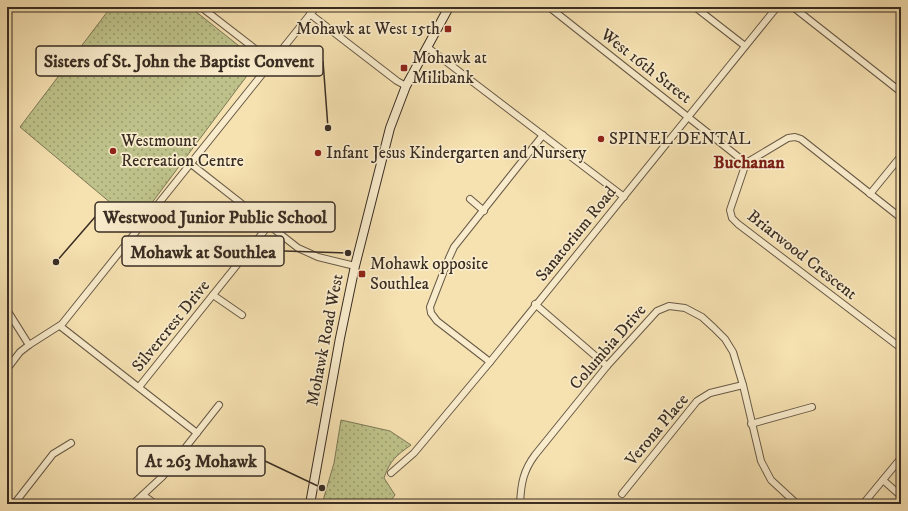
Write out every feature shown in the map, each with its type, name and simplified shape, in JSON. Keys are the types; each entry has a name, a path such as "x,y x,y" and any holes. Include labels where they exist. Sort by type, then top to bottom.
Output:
{"main road":[{"name":"Mohawk Road West","path":"310,504 340,338 355,266 390,128 406,86 450,7"}],"street":[{"path":"200,7 272,62"},
{"path":"7,369 20,352 60,326 316,7"},
{"name":"West 16th Street","path":"549,7 688,117"},
{"path":"695,7 745,46"},
{"name":"Sanatorium Road","path":"391,473 414,454 777,7"},
{"path":"793,7 901,92"},
{"path":"310,14 397,81 406,86"},
{"path":"427,47 624,197"},
{"path":"688,117 746,163 788,138 801,138 901,218"},
{"path":"490,362 437,321 431,313 430,307 448,258 454,247 543,135"},
{"path":"870,194 901,156"},
{"name":"Briarwood Crescent","path":"746,163 730,210 732,218 744,229 901,348"},
{"path":"191,164 298,248 308,254 355,266"},
{"path":"470,199 484,211"},
{"name":"Silvercrest Drive","path":"139,387 269,225"},
{"path":"213,295 242,315"},
{"path":"536,304 607,366"},
{"name":"Columbia Drive","path":"520,504 520,490 526,467 607,366 657,311 669,306 685,308 702,317 725,339 733,352 743,385 751,424 761,461 771,480 797,504"},
{"path":"7,310 29,345"},
{"path":"60,326 197,433"},
{"name":"Verona Place","path":"622,494 697,401 710,394 743,385"},
{"path":"133,504 163,476 219,405"},
{"path":"751,424 812,407"},
{"path":"14,504 53,454 71,443"},
{"path":"863,504 901,458"},
{"path":"883,480 901,496"},
{"path":"143,495 155,504"}],"green space":[{"path":"111,7 190,7 258,61 136,224 20,127"},
{"path":"341,420 390,431 411,445 394,458 386,472 384,478 395,495 388,504 322,504 334,463"}],"place":[{"name":"Mohawk at West 15th","path":"448,29"},
{"name":"Mohawk at Milibank","path":"404,68"},
{"name":"Sisters of St. John the Baptist Convent","path":"328,128"},
{"name":"SPINEL DENTAL","path":"601,139"},
{"name":"Westmount Recreation Centre","path":"113,151"},
{"name":"Infant Jesus Kindergarten and Nursery","path":"318,153"},
{"name":"Mohawk at Southlea","path":"348,253"},
{"name":"Westwood Junior Public School","path":"56,262"},
{"name":"Mohawk opposite Southlea","path":"362,274"},
{"name":"At 263 Mohawk","path":"322,488"}],"district":[{"name":"Buchanan","path":"749,163"}]}
